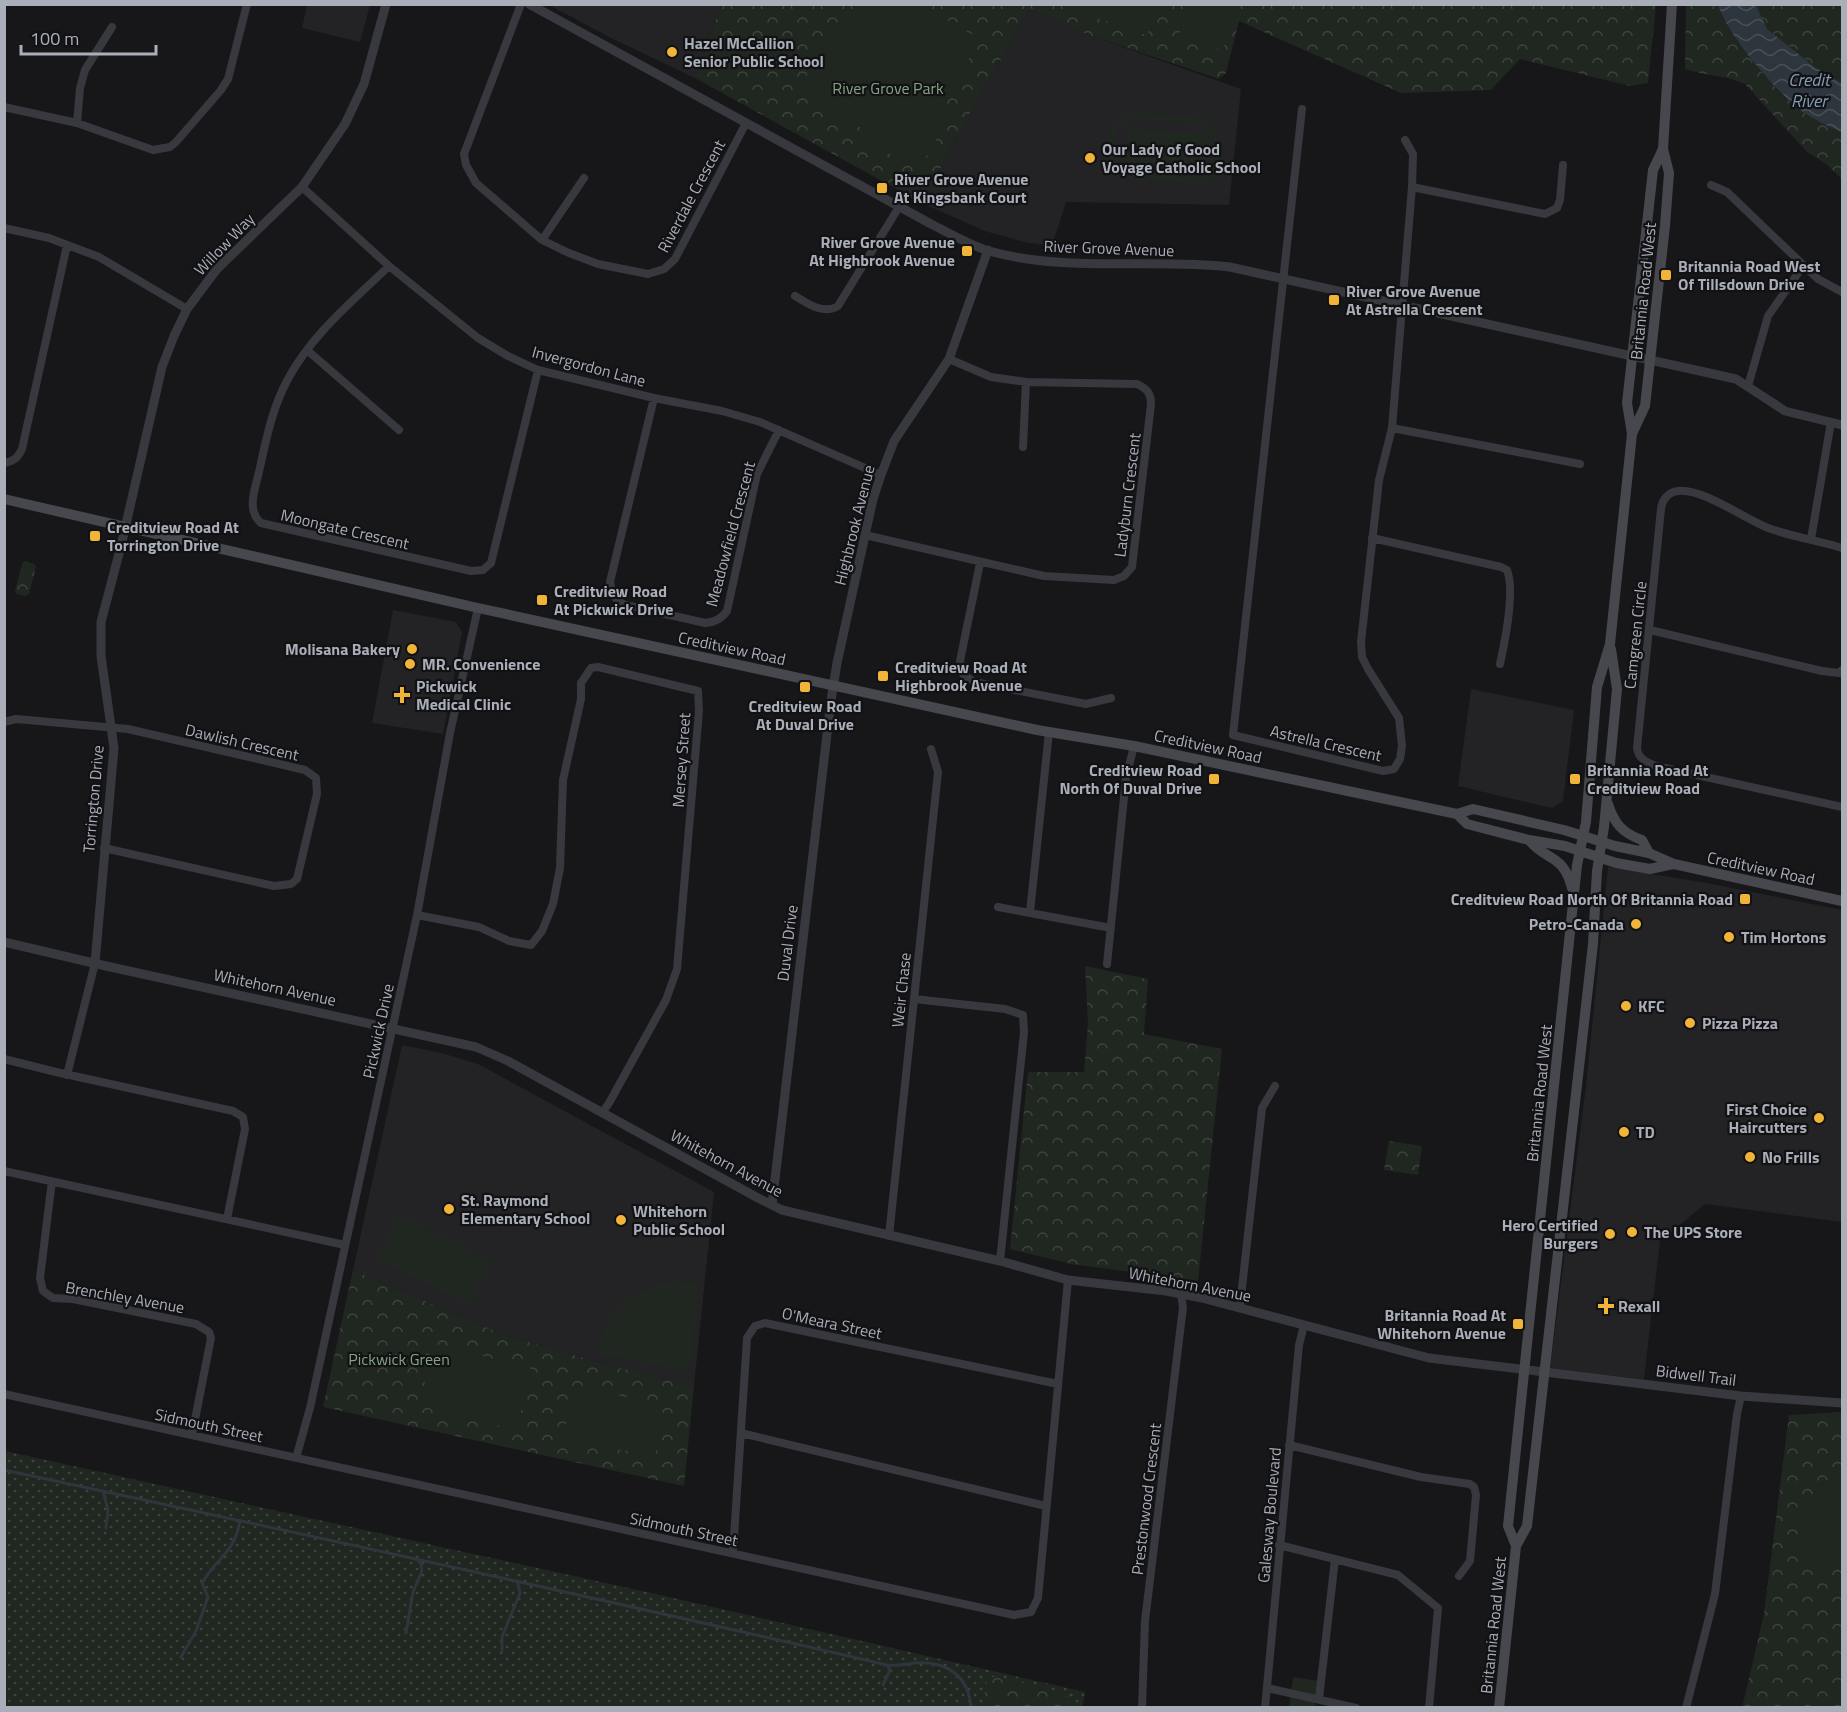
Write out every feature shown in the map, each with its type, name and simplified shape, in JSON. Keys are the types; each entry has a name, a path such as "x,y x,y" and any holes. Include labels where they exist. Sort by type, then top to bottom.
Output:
{"main road":[{"name":"Britannia Road West","path":"1632,434 1645,406 1665,226 1669,173 1663,149 1672,4"},
{"name":"Britannia Road West","path":"1516,1546 1508,1526 1574,897 1586,822 1597,687 1610,644 1632,434 1627,403 1653,170 1663,149"},
{"name":"Creditview Road","path":"4,500 478,608 1049,732 1134,746 1457,814 1473,809 1649,853 1674,864 1842,901"},
{"name":"Britannia Road West","path":"1499,1707 1516,1546 1527,1526 1593,944 1617,689 1610,644"},
{"path":"1607,801 1618,826 1629,836 1642,840 1649,853"},
{"name":"Creditview Road","path":"1457,814 1467,824 1529,840 1565,846 1616,863 1650,869 1674,864"},
{"path":"1529,840 1537,850 1551,855 1562,865 1570,880 1574,897"}],"street":[{"path":"4,107 77,123 153,150 170,147 221,90 228,79 247,4"},
{"name":"Willow Way","path":"126,526 162,368 187,309 218,269 302,187 345,124 364,84 386,4"},
{"name":"Riverdale Crescent","path":"521,4 464,154 466,165 476,183 542,240 598,264 648,274 664,269 675,259 746,123"},
{"name":"River Grove Avenue","path":"529,4 899,207 988,250 1023,259 1068,264 1218,266 1282,278 1736,379 1785,411 1842,425"},
{"path":"77,123 80,88 85,70 112,27"},
{"path":"1282,278 1302,109"},
{"name":"Astrella Crescent","path":"1282,278 1233,735 1383,771 1395,769 1400,759 1402,746 1399,718 1368,669 1362,657 1361,642 1378,480 1392,428 1412,187 1413,154 1406,140"},
{"path":"1412,187 1545,214 1557,208 1560,200 1563,165"},
{"path":"542,240 584,178"},
{"path":"1711,185 1727,192 1818,279 1842,292"},
{"name":"Invergordon Lane","path":"302,187 389,266 478,338 538,370 654,398 722,411 779,430 880,475"},
{"path":"795,296 811,306 826,310 838,306 899,207"},
{"path":"4,228 48,238 99,257 187,309"},
{"path":"4,463 12,462 19,456 22,449 67,245"},
{"name":"Highbrook Avenue","path":"833,685 880,475 894,441 949,359 988,250"},
{"name":"Moongate Crescent","path":"389,266 328,325 307,350 288,379 273,415 252,504 256,519 261,524 471,572 483,570 491,562 538,370"},
{"path":"1748,386 1768,316 1803,266"},
{"path":"307,350 399,430"},
{"name":"Ladyburn Crescent","path":"865,535 1044,576 1114,580 1128,573 1134,560 1151,396 1146,388 1137,384 1026,382 991,377 949,359"},
{"path":"1023,447 1026,382"},
{"name":"Meadowfield Crescent","path":"654,398 610,582 615,598 619,603 626,605 705,623 723,616 727,611 758,474 779,430"},
{"path":"1811,539 1831,422"},
{"path":"1392,428 1580,464"},
{"name":"Camgreen Circle","path":"1842,548 1769,528 1698,494 1681,490 1670,493 1662,502 1661,509 1637,741 1638,752 1643,760 1656,766 1842,807"},
{"name":"Torrington Drive","path":"67,1075 95,963 114,748 101,656 102,622 126,526"},
{"path":"1372,538 1507,570 1510,585 1505,643 1500,664"},
{"path":"980,563 960,661 963,674 975,681 1086,704 1111,698"},
{"name":"Pickwick Drive","path":"296,1458 310,1408 393,1028 417,915 450,733 478,608"},
{"path":"1650,630 1822,671 1839,673 1842,670"},
{"name":"Mersey Street","path":"417,915 479,927 509,941 531,945 542,931 553,904 559,877 563,780 581,699 581,682 591,668 598,667 698,691 699,711 677,969 666,1000 602,1113"},
{"name":"Duval Drive","path":"772,1205 833,685"},
{"path":"4,722 16,719 111,726"},
{"name":"Dawlish Crescent","path":"104,848 274,886 291,884 297,879 317,794 316,778 305,770 111,726"},
{"path":"1030,912 1049,732"},
{"path":"1107,964 1126,778 1134,746"},
{"name":"Weir Chase","path":"890,1236 938,772 931,748"},
{"path":"998,907 1111,928"},
{"name":"Whitehorn Avenue","path":"4,942 476,1047 508,1062 782,1210 1000,1261 1068,1280 1181,1294 1240,1306 1429,1358 1525,1369"},
{"path":"914,999 1005,1009 1023,1015 1024,1032 1000,1261"},
{"path":"4,1059 233,1111 243,1117 245,1129 227,1219"},
{"path":"1240,1306 1262,1108 1275,1086"},
{"path":"4,1171 345,1245"},
{"name":"Brenchley Avenue","path":"52,1181 40,1278 43,1291 53,1298 73,1299 196,1324 209,1332 211,1338 192,1435"},
{"name":"Sidmouth Street","path":"4,1394 1014,1615 1030,1612 1038,1598 1068,1280"},
{"name":"Prestonwood Crescent","path":"1142,1707 1145,1621 1182,1306 1181,1294"},
{"name":"O'Meara Street","path":"733,1553 747,1338 755,1326 765,1323 1058,1384"},
{"name":"Galesway Boulevard","path":"1265,1707 1299,1345 1304,1325"},
{"name":"Bidwell Trail","path":"1525,1369 1741,1396 1842,1403"},
{"path":"1686,1707 1715,1594 1741,1396"},
{"path":"741,1433 1047,1506"},
{"path":"1289,1445 1421,1477 1470,1484 1476,1495 1470,1561 1459,1576"},
{"path":"1279,1545 1398,1575 1438,1608 1429,1707"},
{"path":"1319,1699 1335,1559"},
{"path":"1267,1688 1356,1707"}],"shaded area":[{"path":"307,5 370,5 360,42 302,28"},
{"name":"Hazel McCallion Senior Public School","path":"549,5 721,5 695,78"},
{"name":"Our Lady of Good Voyage Catholic School","path":"1030,9 1089,35 1241,89 1229,205 1066,202 1052,246 1024,242 985,231 922,203 975,104"},
{"path":"393,610 456,622 462,632 443,734 372,723"},
{"path":"1471,689 1574,710 1563,801 1552,808 1458,786"},
{"path":"1608,867 1707,883 1842,910 1842,1222 1705,1204 1660,1241 1644,1379 1550,1369 1586,1086"},
{"path":"402,1045 442,1053 478,1064 714,1192 694,1386 619,1368 504,1335 353,1270"}],"green space":[{"path":"1160,4 1151,30 1144,34 1060,5"},
{"path":"1188,4 1235,5 1223,50 1178,38"},
{"name":"River Grove Park","path":"721,5 1656,5 1648,83 1630,86 1520,59 1491,90 1401,93 1239,21 1226,73 1219,79 1089,35 1030,9 975,104 922,203 695,78"},
{"path":"871,5 912,5 927,9 980,39 941,108 947,121 924,160 909,165 871,143 867,131 797,92 838,24 856,10"},
{"path":"1686,5 1718,5 1739,44 1774,85 1805,113 1842,133 1842,179 1826,164 1807,152 1745,84 1685,69"},
{"path":"1756,5 1842,5 1842,83 1816,68 1767,29"},
{"path":"1136,112 1200,118 1209,124 1220,144 1221,155 1215,175 1208,181 1198,184 1128,178 1111,162 1107,152 1110,133 1115,124","holes":["1131,119 1199,123 1210,132 1215,144 1213,165 1206,176 1201,179 1131,171 1119,159 1116,152 1114,144 1118,130"]},
{"path":"1128,129 1209,134 1206,170 1125,165"},
{"path":"24,561 36,567 29,594 25,596 15,591"},
{"path":"1085,966 1148,979 1144,1034 1222,1049 1198,1281 1071,1264 1010,1249 1028,1072 1084,1072 1088,1024"},
{"path":"1389,1141 1422,1146 1418,1175 1384,1170"},
{"path":"400,1215 491,1261 469,1304 378,1259"},
{"name":"Pickwick Green","path":"353,1270 504,1335 619,1368 694,1386 684,1486 323,1407"},
{"path":"671,1281 699,1283 690,1366 684,1370 597,1354 606,1326 622,1305 643,1290"},
{"path":"435,1344 532,1369 516,1430 419,1405"},
{"path":"573,1387 664,1404 655,1456 563,1439"},
{"path":"1842,1412 1842,1707 1742,1708 1764,1614 1789,1415"},
{"path":"5,1451 647,1592 1085,1692 1082,1708 5,1708"},
{"path":"1842,1472 1842,1566 1800,1562 1801,1522 1807,1506 1825,1482"},
{"path":"988,1676 1046,1687 1076,1699 1075,1707 982,1707"},
{"path":"1293,1677 1319,1681 1315,1707 1289,1708"}],"water":[{"name":"Credit River","path":"1718,5 1756,5 1767,29 1816,68 1842,83 1842,133 1799,109 1773,85 1730,30"}],"waterway":[{"path":"4,1470 887,1665 916,1663 937,1665 946,1668 961,1679 966,1687 971,1708"},
{"path":"103,1491 108,1510 106,1528"},
{"path":"181,1657 196,1631 208,1597 202,1583 230,1548 238,1531 240,1520"},
{"path":"406,1633 413,1592 422,1571 417,1559"},
{"path":"502,1651 502,1637 520,1593 517,1581"},
{"path":"883,1685 890,1670 887,1665"}],"place":[{"name":"Hazel McCallion Senior Public School","path":"672,52"},
{"name":"Our Lady of Good Voyage Catholic School","path":"1090,158"},
{"name":"River Grove Avenue At Kingsbank Court","path":"882,188"},
{"name":"River Grove Avenue At Highbrook Avenue","path":"967,251"},
{"name":"Britannia Road West Of Tillsdown Drive","path":"1666,275"},
{"name":"River Grove Avenue At Astrella Crescent","path":"1334,300"},
{"name":"Creditview Road At Torrington Drive","path":"95,536"},
{"name":"Creditview Road At Pickwick Drive","path":"542,600"},
{"name":"Molisana Bakery","path":"412,649"},
{"name":"MR. Convenience","path":"410,664"},
{"name":"Creditview Road At Highbrook Avenue","path":"883,676"},
{"name":"Creditview Road At Duval Drive","path":"805,687"},
{"name":"Pickwick Medical Clinic","path":"402,695"},
{"name":"Creditview Road North Of Duval Drive","path":"1214,779"},
{"name":"Britannia Road At Creditview Road","path":"1575,779"},
{"name":"Creditview Road North Of Britannia Road","path":"1745,899"},
{"name":"Petro-Canada","path":"1636,924"},
{"name":"Tim Hortons","path":"1729,937"},
{"name":"KFC","path":"1626,1006"},
{"name":"Pizza Pizza","path":"1690,1023"},
{"name":"First Choice Haircutters","path":"1819,1118"},
{"name":"TD","path":"1624,1132"},
{"name":"No Frills","path":"1750,1157"},
{"name":"St. Raymond Elementary School","path":"449,1209"},
{"name":"Whitehorn Public School","path":"621,1220"},
{"name":"The UPS Store","path":"1632,1232"},
{"name":"Hero Certified Burgers","path":"1610,1234"},
{"name":"Rexall","path":"1606,1306"},
{"name":"Britannia Road At Whitehorn Avenue","path":"1518,1324"}]}
